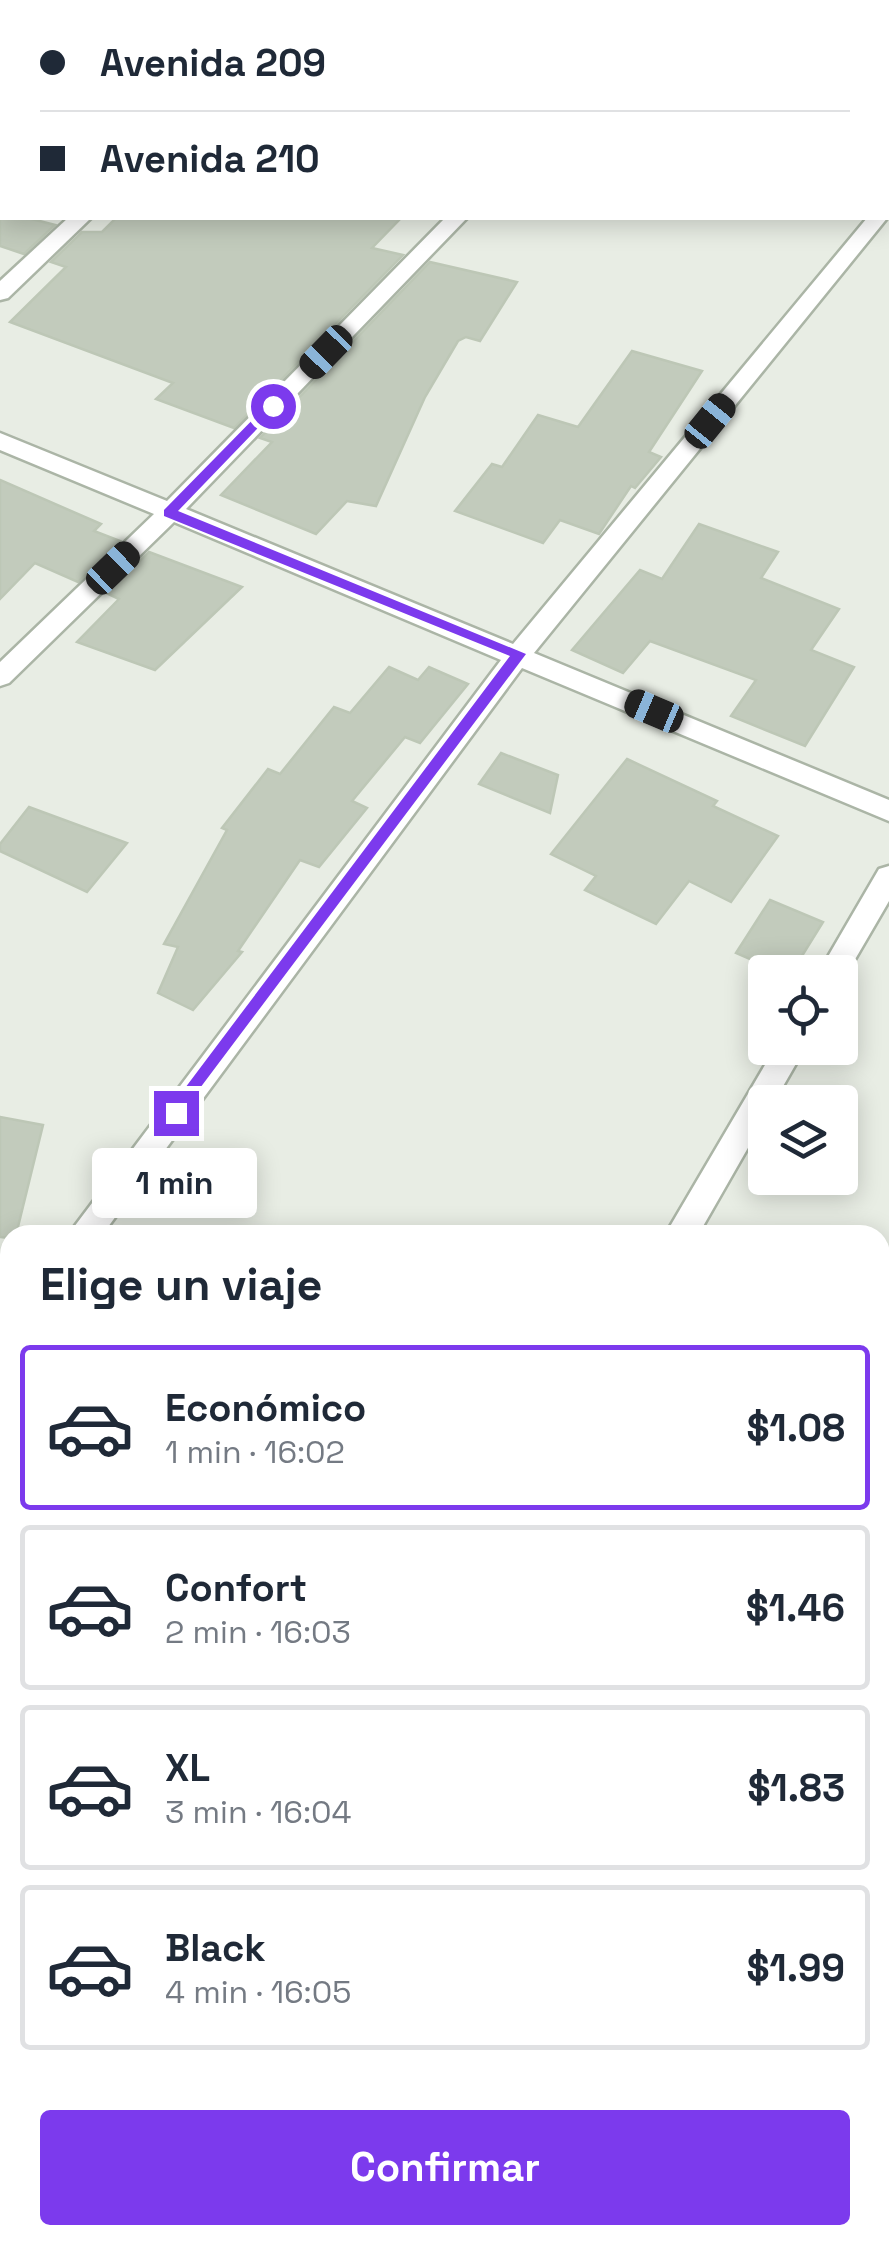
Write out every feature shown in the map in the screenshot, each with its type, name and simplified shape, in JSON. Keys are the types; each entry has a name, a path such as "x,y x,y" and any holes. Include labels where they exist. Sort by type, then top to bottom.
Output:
{"street":[{"path":"0,293 78,220"},
{"path":"0,677 169,513 454,220"},
{"path":"91,1225 519,654 876,220"},
{"path":"0,441 889,811"},
{"path":"843,955 889,877"},
{"path":"686,1225 780,1065"}],"building":[{"path":"0,220 36,220 55,225 24,254 0,246"},
{"path":"114,220 399,220 372,248 403,255 234,428 156,399 173,383 10,322 66,267 51,262 82,232 102,232"},
{"path":"430,262 517,282 480,341 466,337 458,341 425,397 376,506 347,501 316,534 221,495 272,442 260,438"},
{"path":"632,351 702,371 649,452 661,457 635,488 631,486 599,534 560,520 543,543 455,511 492,464 502,467 538,415 578,427"},
{"path":"0,480 101,524 94,531 120,541 78,582 35,563 0,599"},
{"path":"699,524 778,552 761,578 839,609 811,650 854,667 805,746 731,716 756,680 650,641 623,673 572,650 640,570 662,579"},
{"path":"149,552 242,587 155,670 77,642 119,599 106,593"},
{"path":"389,667 418,680 429,667 468,684 420,743 405,737 352,801 367,808 319,867 300,860 238,951 242,952 193,1010 158,993 178,947 164,944 227,830 222,828 268,769 280,774 334,707 350,713"},
{"path":"501,753 558,775 550,813 479,784"},
{"path":"627,759 717,801 713,806 778,836 731,902 689,881 656,924 585,890 596,876 551,854"},
{"path":"29,807 127,843 87,892 0,851 0,844"},
{"path":"770,900 823,922 803,955 748,955 748,958 736,953"},
{"path":"0,1117 43,1125 18,1225 0,1225"}],"route":[{"path":"176,1113 519,654 169,513 273,406"}]}
